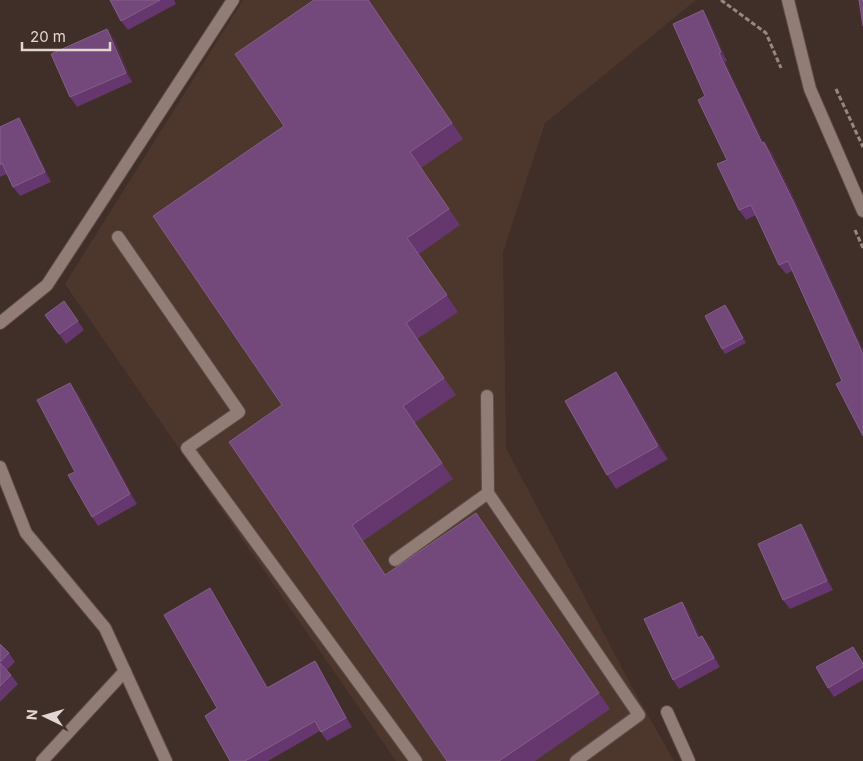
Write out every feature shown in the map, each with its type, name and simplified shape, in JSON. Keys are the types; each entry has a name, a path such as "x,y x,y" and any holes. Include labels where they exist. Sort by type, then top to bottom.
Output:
{"street":[{"path":"0,323 47,285 233,0"},
{"path":"788,0 810,89 863,210"},
{"path":"118,237 239,412 188,448 416,761"},
{"path":"487,396 488,494 639,716 576,761"},
{"path":"0,467 26,533 105,628 166,761"},
{"path":"395,560 488,494"},
{"path":"42,761 125,672"},
{"path":"667,712 688,761"}],"path":[{"path":"833,84 863,147"}],"shaded area":[{"path":"243,0 696,0 545,123 503,252 506,448 632,687 674,761 396,761 65,284"}],"building":[{"path":"110,0 160,0 121,21"},
{"path":"314,0 368,0 452,123 410,152 449,209 407,238 447,295 406,323 444,378 403,406 442,463 352,525 385,575 476,513 599,693 499,761 447,761 229,442 282,405 153,216 284,126 235,54"},
{"path":"859,0 863,0 863,26"},
{"path":"703,10 721,52 719,53 762,143 764,142 794,203 863,354 863,436 836,384 842,381 788,261 779,265 751,205 739,210 717,164 727,160 698,100 705,96 673,24"},
{"path":"107,29 126,73 70,97 51,54"},
{"path":"19,118 45,172 13,187 2,163 0,165 0,127"},
{"path":"64,301 78,321 59,334 45,315"},
{"path":"725,305 743,338 722,349 705,316"},
{"path":"616,372 658,446 607,475 565,401"},
{"path":"70,383 130,494 92,517 68,475 75,472 37,400"},
{"path":"801,524 827,581 783,600 758,544"},
{"path":"210,588 267,688 315,661 346,718 321,732 315,721 245,761 230,761 205,716 217,708 164,615"},
{"path":"682,602 698,638 702,636 714,658 673,680 644,619"},
{"path":"0,644 9,653 0,662"},
{"path":"853,647 863,667 828,688 816,667"},
{"path":"0,663 11,675 0,686"}]}
